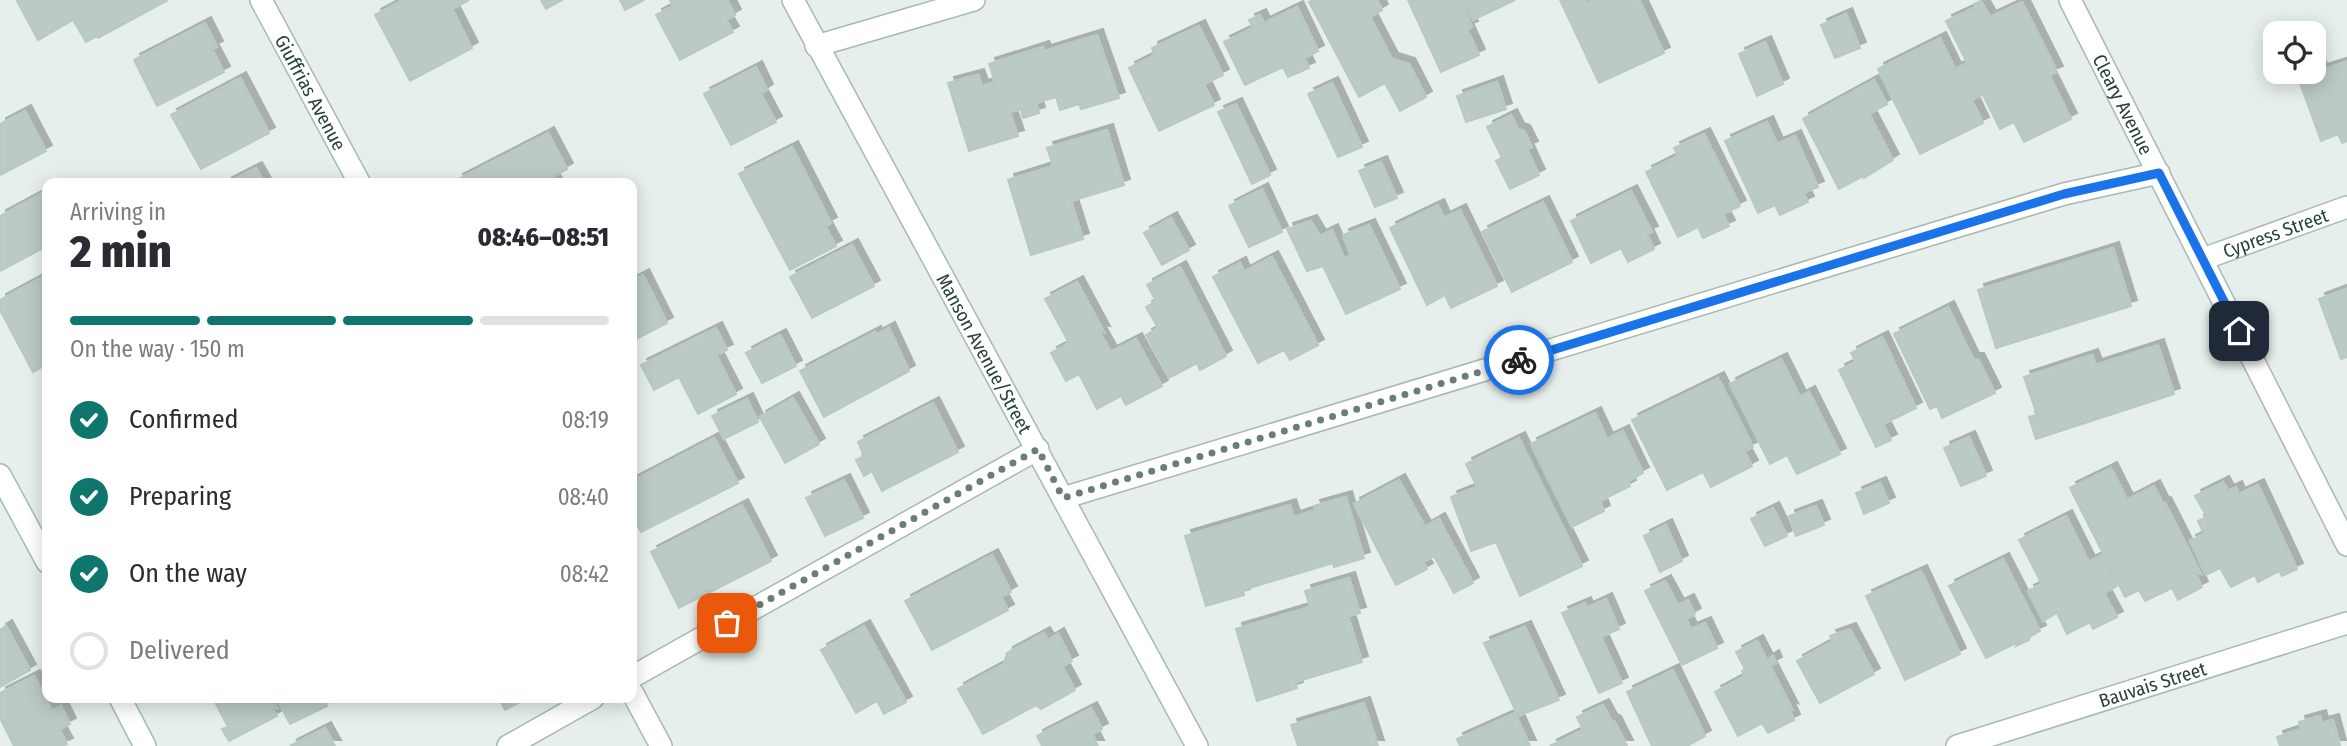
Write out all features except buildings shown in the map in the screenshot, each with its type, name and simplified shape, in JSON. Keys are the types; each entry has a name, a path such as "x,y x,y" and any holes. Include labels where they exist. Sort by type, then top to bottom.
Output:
{"street":[{"name":"Giuffrias Avenue","path":"261,0 356,178"},
{"name":"Manson Avenue/Street","path":"793,0 1197,746"},
{"path":"816,46 974,0"},
{"name":"Cleary Avenue","path":"2070,0 2347,545"},
{"path":"1063,498 2064,194 2159,173"},
{"name":"Cypress Street","path":"2203,259 2347,206"},
{"path":"637,674 1038,449"},
{"path":"0,475 42,553"},
{"name":"Bauvais Street","path":"1957,746 2347,622"},
{"path":"637,701 661,746"},
{"path":"123,703 145,746"},
{"path":"508,746 584,703"}],"way so far":[{"path":"727,623 1038,449 1063,498 1519,360"}],"route":[{"path":"1519,360 2064,194 2159,173 2239,331"}]}
